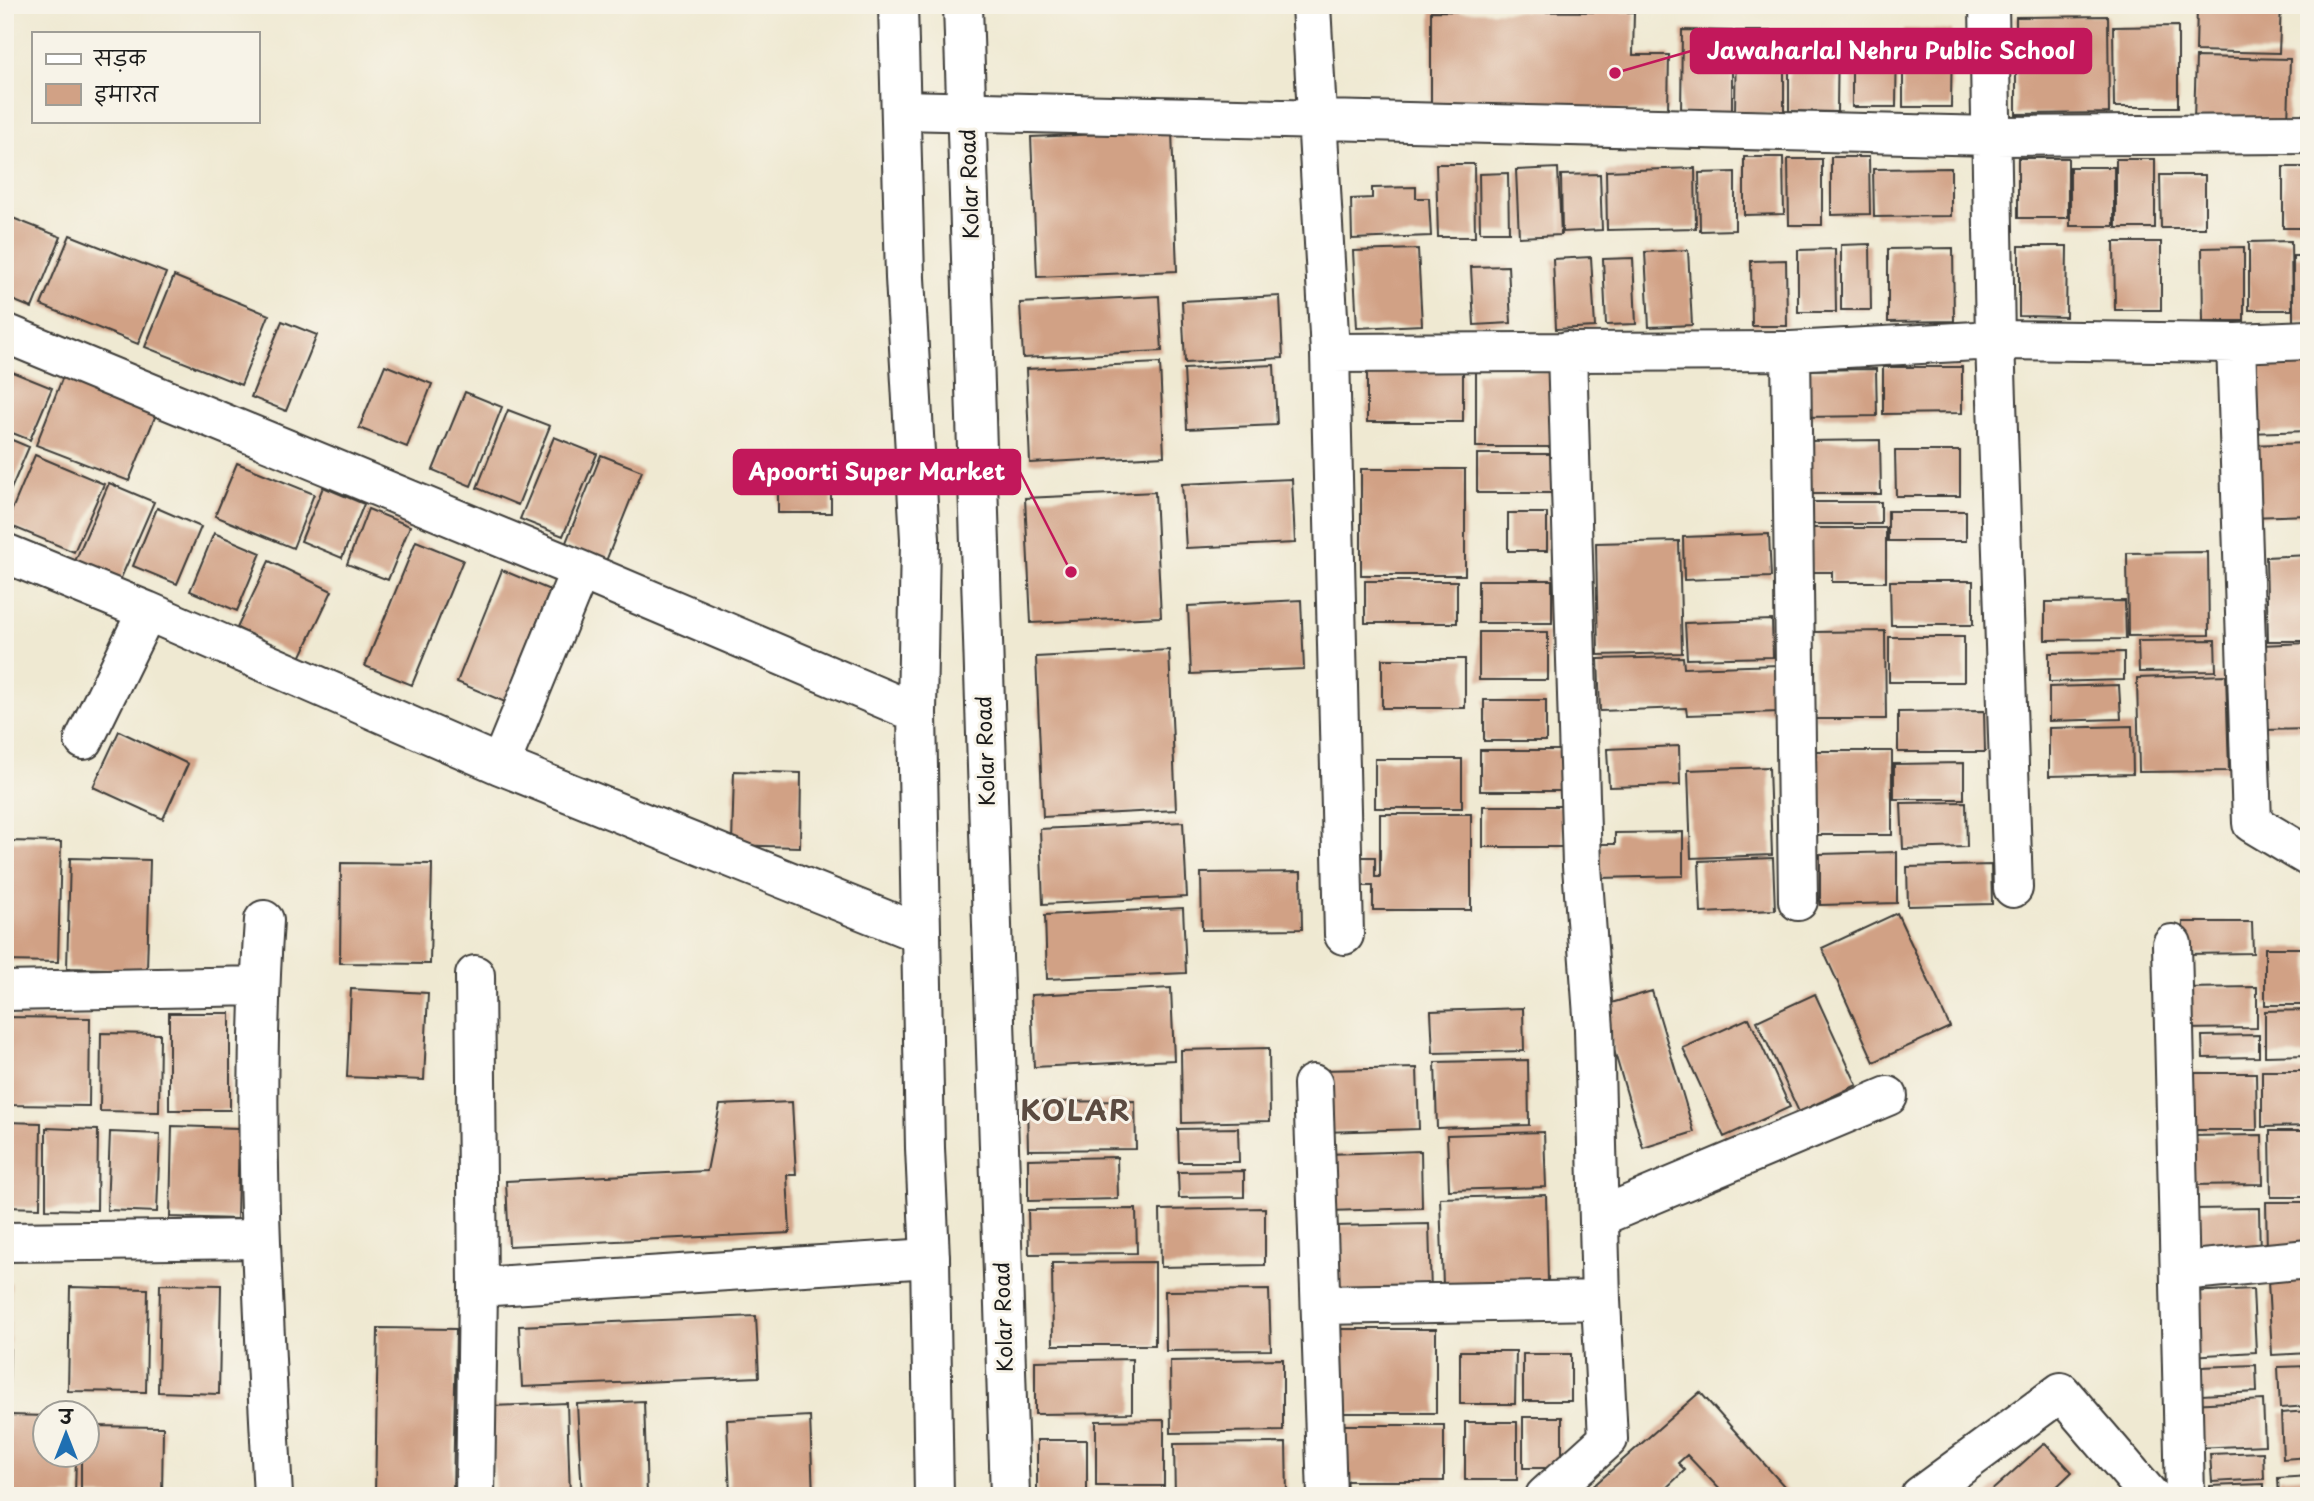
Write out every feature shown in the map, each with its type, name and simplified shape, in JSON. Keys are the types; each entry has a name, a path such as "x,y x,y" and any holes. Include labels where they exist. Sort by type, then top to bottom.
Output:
{"street":[{"path":"898,5 905,278 919,539 917,713 934,1496"},
{"name":"Kolar Road","path":"963,5 1010,1496"},
{"path":"1311,5 1330,353 1344,935"},
{"path":"1989,5 1995,340 2012,888"},
{"path":"901,110 1993,136 2309,134"},
{"path":"5,333 580,570 917,713"},
{"path":"1330,353 1791,351 1995,340 2236,343 2309,340"},
{"path":"2236,343 2252,823 2309,857"},
{"path":"1545,1496 1608,1439 1601,1300 1594,1030 1582,866 1567,351"},
{"path":"1791,351 1798,901"},
{"path":"5,553 147,611 500,765 921,934"},
{"path":"500,765 580,570"},
{"path":"84,740 147,611"},
{"path":"264,920 260,986 260,1239 273,1496"},
{"path":"2172,944 2185,1496"},
{"path":"475,975 478,1287 475,1496"},
{"path":"5,991 260,986"},
{"path":"1313,1084 1327,1496"},
{"path":"1599,1217 1888,1096"},
{"path":"5,1242 260,1239"},
{"path":"478,1287 930,1258"},
{"path":"2181,1271 2309,1259"},
{"path":"1321,1305 1601,1300"},
{"path":"1920,1496 2061,1392 2150,1496"}],"building":[{"path":"2197,5 2281,5 2279,53 2196,51"},
{"path":"1431,11 1634,12 1633,55 1669,55 1668,111 1431,109"},
{"path":"2108,16 2109,113 2016,114 2016,17"},
{"path":"2178,26 2178,107 2114,107 2113,27"},
{"path":"1903,29 1952,30 1951,107 1903,107"},
{"path":"1682,30 1732,31 1732,114 1681,114"},
{"path":"1736,31 1784,31 1784,114 1735,113"},
{"path":"1852,32 1897,33 1896,107 1852,107"},
{"path":"1789,34 1838,35 1837,112 1789,111"},
{"path":"2196,57 2290,59 2288,123 2194,120"},
{"path":"1172,131 1177,271 1037,277 1031,137"},
{"path":"1744,157 1783,157 1784,214 1744,215"},
{"path":"1831,157 1869,157 1870,214 1831,215"},
{"path":"2018,158 2068,158 2068,218 2018,218"},
{"path":"1788,159 1822,159 1822,225 1789,225"},
{"path":"2116,159 2155,159 2155,228 2116,228"},
{"path":"1436,164 1474,164 1475,237 1438,237"},
{"path":"2070,167 2114,167 2114,226 2070,226"},
{"path":"2283,167 2309,167 2309,228 2283,228"},
{"path":"1558,168 1561,235 1519,237 1516,170"},
{"path":"1695,168 1696,228 1607,230 1606,171"},
{"path":"1951,168 1951,216 1874,217 1873,169"},
{"path":"1735,172 1735,230 1700,231 1699,173"},
{"path":"1508,173 1509,232 1480,232 1479,174"},
{"path":"1600,174 1602,230 1562,232 1561,175"},
{"path":"2160,175 2205,175 2205,228 2161,228"},
{"path":"1416,187 1416,198 1429,198 1431,236 1352,239 1351,199 1372,198 1372,188"},
{"path":"5,215 61,237 32,308 5,297"},
{"path":"70,235 166,273 138,344 41,305"},
{"path":"2291,241 2292,310 2249,310 2249,242"},
{"path":"2114,242 2161,242 2161,310 2115,310"},
{"path":"1870,244 1871,310 1841,310 1841,245"},
{"path":"2019,246 2067,246 2066,317 2019,316"},
{"path":"2244,247 2244,321 2203,321 2202,248"},
{"path":"1953,248 1954,321 1888,322 1888,249"},
{"path":"1418,249 1422,325 1357,328 1353,251"},
{"path":"1835,249 1836,312 1798,312 1798,250"},
{"path":"1688,250 1692,325 1649,327 1645,252"},
{"path":"2293,256 2309,256 2309,321 2293,321"},
{"path":"1591,257 1595,327 1556,329 1553,259"},
{"path":"1633,258 1636,324 1606,325 1603,259"},
{"path":"1786,260 1787,326 1752,326 1751,261"},
{"path":"1508,266 1511,323 1474,325 1471,267"},
{"path":"174,276 269,315 241,385 145,347"},
{"path":"1159,296 1162,351 1023,358 1020,303"},
{"path":"1280,296 1283,358 1185,363 1182,301"},
{"path":"282,321 317,335 286,411 251,397"},
{"path":"2309,355 2309,431 2247,433 2245,357"},
{"path":"1160,363 1164,456 1030,463 1026,369"},
{"path":"385,365 432,384 407,447 359,428"},
{"path":"1274,365 1277,425 1187,429 1184,369"},
{"path":"1883,367 1962,367 1962,413 1883,414"},
{"path":"5,369 52,388 30,440 5,430"},
{"path":"1876,369 1877,416 1800,417 1800,370"},
{"path":"1367,372 1463,372 1463,422 1367,422"},
{"path":"1476,372 1552,372 1552,447 1476,447"},
{"path":"64,374 157,412 129,481 36,445"},
{"path":"465,392 502,407 471,486 433,470"},
{"path":"508,410 550,426 518,505 477,488"},
{"path":"5,437 29,447 5,503"},
{"path":"554,437 597,454 563,536 520,519"},
{"path":"1880,440 1881,494 1807,494 1807,441"},
{"path":"2309,443 2309,515 2249,517 2247,445"},
{"path":"1895,451 1960,451 1960,496 1896,496"},
{"path":"831,454 831,513 778,513 778,455"},
{"path":"1477,454 1561,454 1561,493 1477,493"},
{"path":"35,455 104,484 74,552 6,524"},
{"path":"601,455 642,471 606,561 565,545"},
{"path":"237,463 314,494 293,548 215,516"},
{"path":"1361,469 1465,469 1465,575 1361,575"},
{"path":"1292,479 1295,543 1186,548 1182,484"},
{"path":"109,483 154,502 118,585 73,566"},
{"path":"323,487 364,504 342,558 301,541"},
{"path":"1155,492 1161,617 1031,623 1025,498"},
{"path":"1805,502 1881,502 1881,524 1805,524"},
{"path":"157,508 201,527 177,584 133,566"},
{"path":"368,509 410,526 388,580 347,564"},
{"path":"1888,511 1966,511 1966,541 1888,541"},
{"path":"1508,513 1547,513 1547,551 1508,551"},
{"path":"1811,528 1886,528 1886,582 1832,582 1832,572 1811,572"},
{"path":"214,533 261,553 237,611 190,591"},
{"path":"1769,534 1771,577 1684,580 1683,537"},
{"path":"416,541 463,560 412,685 365,666"},
{"path":"1679,541 1682,653 1598,655 1596,543"},
{"path":"2208,552 2209,635 2128,636 2127,553"},
{"path":"2309,555 2309,641 2268,641 2266,557"},
{"path":"269,561 332,591 300,658 237,628"},
{"path":"502,570 550,590 505,702 457,682"},
{"path":"1478,580 1552,580 1552,623 1478,623"},
{"path":"1365,581 1457,581 1457,623 1365,623"},
{"path":"1890,581 1973,581 1973,625 1891,625"},
{"path":"1301,600 1304,669 1191,674 1188,606"},
{"path":"2125,601 2126,639 2045,640 2045,602"},
{"path":"1772,620 1773,657 1687,659 1685,623"},
{"path":"1885,631 1886,719 1814,719 1814,632"},
{"path":"1479,632 1548,632 1548,680 1479,680"},
{"path":"1889,637 1964,637 1964,682 1889,682"},
{"path":"2215,640 2216,671 2139,672 2138,641"},
{"path":"2309,643 2309,729 2264,730 2261,645"},
{"path":"1169,650 1176,810 1043,817 1036,657"},
{"path":"2124,652 2124,680 2049,682 2049,653"},
{"path":"1683,657 1684,668 1779,665 1780,712 1687,715 1686,708 1600,711 1598,659"},
{"path":"1382,659 1465,659 1465,708 1382,708"},
{"path":"2226,675 2229,771 2139,772 2137,678"},
{"path":"2119,685 2121,719 2049,721 2049,687"},
{"path":"1484,700 1546,700 1546,741 1484,741"},
{"path":"1984,711 1985,752 1898,752 1898,712"},
{"path":"2132,726 2133,774 2049,776 2049,728"},
{"path":"119,731 188,764 163,819 93,787"},
{"path":"1679,746 1680,785 1609,787 1607,749"},
{"path":"1480,750 1562,750 1562,791 1480,791"},
{"path":"1805,751 1892,751 1892,835 1805,835"},
{"path":"1375,759 1462,759 1462,808 1375,808"},
{"path":"1964,763 1964,799 1894,799 1894,764"},
{"path":"1769,767 1772,855 1691,858 1688,770"},
{"path":"734,771 801,773 800,847 732,845"},
{"path":"1966,802 1967,847 1903,849 1901,803"},
{"path":"1483,806 1563,806 1563,847 1483,847"},
{"path":"1380,814 1471,814 1471,910 1373,910 1373,886 1361,886 1361,857 1375,857 1375,877 1380,877"},
{"path":"1183,822 1187,897 1043,904 1040,829"},
{"path":"1683,832 1683,876 1600,878 1600,844 1615,844 1615,833"},
{"path":"5,841 61,842 58,962 5,961"},
{"path":"1897,852 1897,903 1820,905 1820,854"},
{"path":"70,858 150,860 147,970 67,968"},
{"path":"1773,858 1775,910 1701,913 1699,861"},
{"path":"341,863 432,864 430,964 340,963"},
{"path":"1991,865 1992,904 1908,906 1907,867"},
{"path":"1301,872 1302,929 1202,930 1201,873"},
{"path":"1183,908 1186,973 1047,979 1045,915"},
{"path":"1897,913 1950,1027 1874,1062 1822,948"},
{"path":"2183,922 2252,922 2253,953 2184,954"},
{"path":"2265,948 2309,948 2309,1005 2265,1005"},
{"path":"2257,987 2257,1028 2181,1029 2181,988"},
{"path":"1171,988 1174,1060 1034,1067 1031,995"},
{"path":"351,989 428,993 424,1080 347,1077"},
{"path":"1652,991 1694,1132 1643,1148 1601,1006"},
{"path":"1815,994 1857,1085 1799,1112 1757,1021"},
{"path":"1523,1008 1524,1051 1433,1053 1431,1011"},
{"path":"2309,1010 2309,1055 2265,1056 2265,1011"},
{"path":"169,1013 230,1013 230,1110 169,1110"},
{"path":"5,1017 90,1018 89,1106 5,1105"},
{"path":"1749,1018 1790,1107 1724,1137 1683,1048"},
{"path":"101,1033 160,1034 159,1112 100,1111"},
{"path":"2259,1035 2259,1057 2203,1058 2202,1036"},
{"path":"1269,1048 1270,1121 1182,1123 1181,1050"},
{"path":"1528,1060 1529,1125 1437,1128 1435,1062"},
{"path":"1417,1068 1419,1129 1323,1132 1321,1070"},
{"path":"2262,1071 2309,1071 2309,1126 2262,1127"},
{"path":"2185,1073 2256,1073 2257,1130 2186,1130"},
{"path":"1135,1101 1136,1149 1028,1150 1027,1102"},
{"path":"792,1102 796,1175 787,1175 790,1233 509,1246 506,1181 707,1171 720,1105"},
{"path":"5,1122 41,1123 40,1208 5,1207"},
{"path":"172,1126 239,1128 237,1219 170,1217"},
{"path":"46,1128 98,1130 97,1210 46,1209"},
{"path":"1238,1128 1239,1162 1179,1162 1178,1129"},
{"path":"2270,1131 2309,1131 2309,1197 2271,1197"},
{"path":"110,1132 160,1134 157,1212 107,1210"},
{"path":"1544,1132 1546,1187 1449,1190 1447,1135"},
{"path":"2262,1135 2263,1184 2189,1185 2189,1136"},
{"path":"1421,1151 1422,1208 1329,1211 1327,1154"},
{"path":"1117,1157 1118,1199 1028,1201 1028,1159"},
{"path":"1244,1171 1244,1197 1179,1198 1178,1172"},
{"path":"1546,1195 1548,1282 1443,1285 1440,1198"},
{"path":"2266,1202 2309,1202 2309,1253 2267,1253"},
{"path":"1265,1208 1265,1265 1161,1267 1160,1210"},
{"path":"2259,1208 2260,1255 2193,1255 2192,1209"},
{"path":"1136,1209 1137,1253 1029,1254 1028,1210"},
{"path":"1429,1224 1431,1292 1335,1295 1333,1226"},
{"path":"1155,1262 1155,1345 1053,1345 1052,1263"},
{"path":"2309,1278 2309,1353 2272,1355 2268,1281"},
{"path":"5,1283 11,1283 9,1386 5,1385"},
{"path":"160,1284 221,1285 219,1394 158,1392"},
{"path":"70,1287 148,1289 146,1392 68,1391"},
{"path":"2253,1289 2256,1352 2190,1356 2187,1292"},
{"path":"1269,1290 1271,1350 1166,1351 1165,1291"},
{"path":"756,1316 759,1377 522,1387 519,1326"},
{"path":"378,1328 456,1329 453,1496 375,1496"},
{"path":"1339,1329 1436,1329 1436,1413 1339,1413"},
{"path":"1460,1351 1516,1351 1515,1404 1460,1404"},
{"path":"1523,1354 1571,1354 1571,1401 1523,1401"},
{"path":"1132,1359 1132,1413 1035,1414 1035,1361"},
{"path":"1283,1359 1283,1431 1171,1433 1170,1361"},
{"path":"2256,1365 2257,1392 2202,1395 2200,1367"},
{"path":"2309,1366 2309,1406 2280,1408 2278,1367"},
{"path":"1700,1392 1793,1496 1726,1496 1687,1455 1678,1463 1685,1470 1658,1496 1582,1496"},
{"path":"2263,1400 2265,1445 2194,1448 2192,1404"},
{"path":"644,1401 647,1496 582,1496 577,1404"},
{"path":"567,1403 570,1496 495,1496 491,1406"},
{"path":"2309,1411 2309,1457 2283,1459 2281,1413"},
{"path":"9,1415 32,1416 32,1470 76,1470 75,1496 8,1496"},
{"path":"810,1416 813,1496 730,1496 727,1420"},
{"path":"1523,1417 1562,1417 1562,1468 1523,1468"},
{"path":"1164,1420 1164,1486 1096,1486 1096,1421"},
{"path":"1465,1422 1517,1422 1517,1480 1465,1480"},
{"path":"1334,1425 1444,1425 1444,1481 1334,1481"},
{"path":"102,1426 163,1427 162,1496 81,1496 81,1470 102,1470"},
{"path":"1037,1440 1087,1440 1087,1496 1037,1496"},
{"path":"1286,1443 1287,1496 1175,1496 1174,1444"},
{"path":"2045,1443 2072,1472 2047,1496 1992,1496 1989,1493"},
{"path":"2263,1452 2264,1479 2212,1482 2210,1454"},
{"path":"2309,1476 2309,1496 2279,1496 2278,1478"},
{"path":"2264,1484 2264,1496 2210,1496 2210,1486"},
{"path":"1354,1493 1424,1493 1424,1496 1354,1496"}],"place":[{"name":"Jawaharlal Nehru Public School","path":"1615,73"},
{"name":"Apoorti Super Market","path":"1071,572"}],"district":[{"name":"KOLAR","path":"1076,1111"}]}
